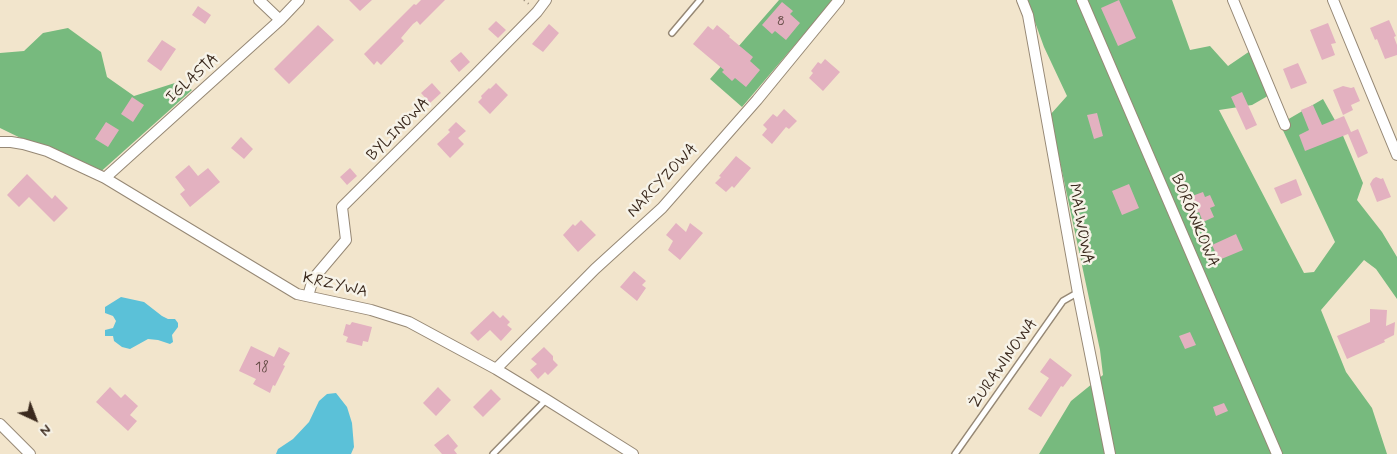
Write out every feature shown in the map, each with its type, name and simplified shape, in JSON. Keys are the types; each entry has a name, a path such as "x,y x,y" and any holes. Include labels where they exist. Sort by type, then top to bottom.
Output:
{"street":[{"path":"259,0 280,20"},
{"name":"IGLASTA","path":"105,178 280,20 299,0"},
{"name":"BYLINOWA","path":"308,296 313,279 346,240 342,207 476,74 537,12 546,0"},
{"name":"NARCYZOWA","path":"496,369 595,269 662,208 757,100 838,0"},
{"name":"MALWOWA","path":"1022,0 1028,14 1078,293 1110,454"},
{"name":"BORÓWKOWA","path":"1082,0 1277,454"},
{"path":"1233,0 1285,125"},
{"path":"1333,0 1397,155"},
{"name":"KRZYWA","path":"0,142 23,144 46,151 105,178 297,294 371,310 409,322 496,369 633,454"},
{"path":"0,424 30,454"}],"lane":[{"path":"672,32 700,0"},
{"name":"ŻURAWINOWA","path":"955,454 1063,301 1078,293"},
{"path":"493,454 547,400"}],"green space":[{"path":"779,0 833,0 742,107 710,79"},
{"path":"1027,0 1172,0 1190,50 1210,46 1228,66 1250,51 1273,93 1252,105 1219,110 1304,273 1314,272 1335,242 1280,124 1323,99 1341,131 1363,183 1357,200 1382,232 1397,257 1397,299 1376,269 1364,260 1321,310 1346,372 1372,408 1387,454 1039,454 1071,401 1103,375 1100,350 1050,115 1067,96 1044,47"},
{"path":"68,28 101,52 107,77 134,96 178,82 192,90 97,175 0,128 0,53 24,51 43,33"}],"water":[{"path":"121,297 144,302 162,316 168,319 175,319 178,327 172,335 173,342 170,344 148,339 130,349 122,347 114,341 113,336 105,336 105,330 113,328 116,321 113,316 105,313 105,307"},
{"path":"336,393 347,407 352,423 354,447 351,454 276,454 278,449 293,439 309,422 319,401 327,394"}],"building":[{"path":"349,0 372,0 360,11"},
{"path":"421,0 445,0 420,25 417,21 413,24 401,38 404,41 381,65 377,61 374,65 364,54 414,4 416,5"},
{"path":"1119,0 1136,38 1118,46 1101,8"},
{"path":"782,2 793,11 790,14 800,23 786,40 775,31 772,34 762,25"},
{"path":"198,6 211,15 205,24 192,15"},
{"path":"1389,20 1396,36 1394,37 1397,45 1397,55 1385,59 1377,39 1375,40 1370,28"},
{"path":"496,21 506,30 498,38 488,29"},
{"path":"1328,23 1336,43 1331,44 1335,55 1322,60 1310,30"},
{"path":"549,24 559,33 543,52 532,44"},
{"path":"318,25 334,40 289,84 274,69"},
{"path":"717,25 753,57 750,61 760,70 746,87 735,78 732,81 722,72 724,70 693,44 708,26 713,30"},
{"path":"162,40 176,49 161,71 147,61"},
{"path":"461,52 470,62 459,72 450,61"},
{"path":"825,59 840,72 823,91 809,78 813,73 811,71 818,62 821,64"},
{"path":"1298,63 1307,83 1291,89 1283,69"},
{"path":"432,83 441,93 430,103 421,93"},
{"path":"496,83 508,95 490,114 478,102 482,98 481,96"},
{"path":"1343,86 1354,87 1360,101 1351,105 1353,110 1343,115 1333,90"},
{"path":"1242,92 1257,125 1246,130 1231,97"},
{"path":"132,97 144,105 133,122 121,114"},
{"path":"1313,105 1322,125 1344,116 1351,132 1358,129 1368,153 1358,158 1348,134 1305,151 1299,135 1309,130 1301,110"},
{"path":"784,109 797,121 789,129 786,127 772,144 762,135 767,129 763,125 773,114 777,117"},
{"path":"1097,113 1103,136 1094,139 1087,115"},
{"path":"106,122 119,130 108,147 95,139"},
{"path":"456,122 466,131 458,138 464,144 450,158 437,144 450,132 448,130"},
{"path":"241,137 253,149 244,159 231,148"},
{"path":"736,156 751,168 734,188 732,186 726,192 715,183"},
{"path":"189,165 198,176 208,168 220,182 190,207 180,194 185,190 175,177"},
{"path":"350,168 357,176 347,185 340,177"},
{"path":"27,174 52,199 55,195 68,208 54,222 29,197 19,207 7,195"},
{"path":"1376,177 1383,178 1391,197 1377,202 1370,184"},
{"path":"1296,179 1302,195 1281,204 1274,188"},
{"path":"1129,184 1139,208 1122,215 1112,191"},
{"path":"1203,192 1205,197 1210,195 1215,206 1210,208 1214,217 1203,222 1199,212 1195,214 1193,209 1189,210 1184,199"},
{"path":"581,220 596,235 578,252 563,235 573,224 575,226"},
{"path":"676,223 686,232 690,223 703,233 680,260 668,250 673,241 666,235"},
{"path":"1236,234 1243,250 1219,260 1212,245"},
{"path":"634,271 646,281 642,285 646,288 637,301 620,287"},
{"path":"1370,309 1387,310 1386,326 1395,322 1394,335 1384,340 1385,342 1347,359 1337,336 1370,322"},
{"path":"493,311 500,318 503,315 510,322 507,325 512,329 501,341 490,330 478,341 470,333"},
{"path":"352,322 372,327 368,342 363,341 362,346 346,342 348,337 343,335 346,324 350,325"},
{"path":"1190,332 1196,345 1185,349 1179,336"},
{"path":"251,346 274,357 279,347 290,353 270,393 253,384 256,379 239,371"},
{"path":"544,347 553,356 553,360 558,365 548,375 545,372 538,379 530,370 537,364 531,359"},
{"path":"1050,358 1072,375 1063,387 1061,386 1041,417 1028,409 1049,378 1040,372"},
{"path":"110,387 121,398 125,394 138,406 130,415 137,421 128,431 96,402"},
{"path":"438,387 451,400 436,416 423,403"},
{"path":"491,389 501,399 483,417 473,407"},
{"path":"1224,403 1228,411 1216,416 1213,407"},
{"path":"448,434 458,446 454,450 457,454 442,454 434,445"}]}
